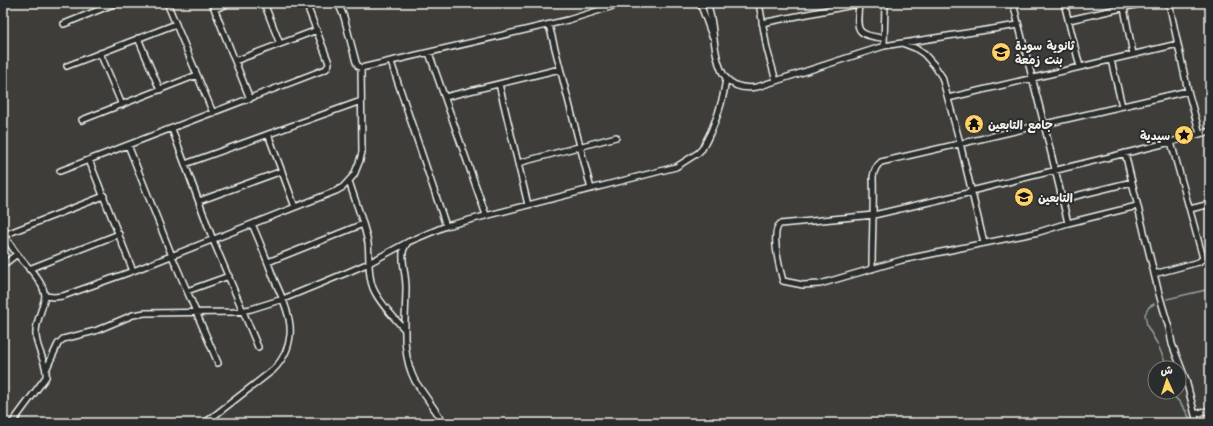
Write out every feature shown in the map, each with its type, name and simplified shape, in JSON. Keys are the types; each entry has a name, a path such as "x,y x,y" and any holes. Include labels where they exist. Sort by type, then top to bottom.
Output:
{"street":[{"path":"64,24 116,3"},
{"path":"167,3 212,113"},
{"path":"212,3 250,99"},
{"path":"215,9 230,3"},
{"path":"264,3 280,44"},
{"path":"60,171 326,69 329,63 306,3"},
{"path":"45,296 63,296 134,271 336,191 349,181 358,168 362,152 361,68 356,62 344,17 338,3"},
{"path":"361,68 549,25 623,3"},
{"path":"700,3 713,39 720,66 726,78 738,86 747,88 757,87 884,46 1018,25"},
{"path":"708,3 713,39"},
{"path":"758,3 767,49 776,81"},
{"path":"762,23 860,3 857,23 860,31 864,35 870,37 883,38"},
{"path":"884,46 885,3"},
{"path":"1013,3 1068,223"},
{"path":"1064,3 1080,67"},
{"path":"1069,20 1144,3"},
{"path":"1169,3 1188,91 1200,134"},
{"path":"1124,8 1133,54"},
{"path":"67,66 176,24"},
{"path":"549,25 591,189"},
{"path":"234,61 317,30"},
{"path":"138,38 160,90"},
{"path":"902,43 915,48 924,54 942,77 960,143 984,243"},
{"path":"948,98 1178,44"},
{"path":"100,53 122,105"},
{"path":"429,53 486,215"},
{"path":"1111,60 1122,106"},
{"path":"391,62 446,226"},
{"path":"445,97 560,69"},
{"path":"82,120 197,75"},
{"path":"12,423 44,380 46,370 58,344 64,339 101,329 133,315 139,314 244,311 283,299 369,263 408,242 446,226 676,167 698,153 705,144 718,117 726,78"},
{"path":"499,84 528,205"},
{"path":"872,269 874,171 881,162 1188,91"},
{"path":"185,164 361,101"},
{"path":"172,128 213,240 258,347"},
{"path":"1137,206 1068,223 1039,232 902,260 814,285 803,286 783,281 776,254 776,228 780,224 874,215 1125,154 1210,131"},
{"path":"268,134 295,207"},
{"path":"518,163 616,137"},
{"path":"1154,274 1199,262 1203,258 1170,142"},
{"path":"128,145 172,256 218,363"},
{"path":"1125,154 1172,344 1186,380 1197,423"},
{"path":"89,160 134,271"},
{"path":"199,201 282,171"},
{"path":"349,181 368,243 370,280 377,297 405,330"},
{"path":"1062,199 1132,182"},
{"path":"46,370 38,348 36,333 45,296 44,291 40,283 17,254 4,234 104,196"},
{"path":"1190,209 1210,204"},
{"path":"205,423 273,370 280,363 287,349 290,335 290,324 283,299 252,224"},
{"path":"268,262 363,224"},
{"path":"30,269 119,234"},
{"path":"408,242 403,251 406,275 405,330 407,359 412,374 444,423"},
{"path":"3,265 17,254"},
{"path":"187,291 229,276"},
{"path":"1195,414 1210,410"}],"waterway":[{"path":"1167,299 1210,289"},
{"path":"1154,304 1149,307 1145,314 1147,326 1164,360"},
{"path":"1177,400 1186,411 1191,423"}],"place":[{"name":"ثانوية سودة بنت زمعة","path":"1001,52"},
{"name":"جامع التابعين","path":"974,124"},
{"name":"سيدية","path":"1184,135"},
{"name":"التابعين","path":"1024,197"}]}
